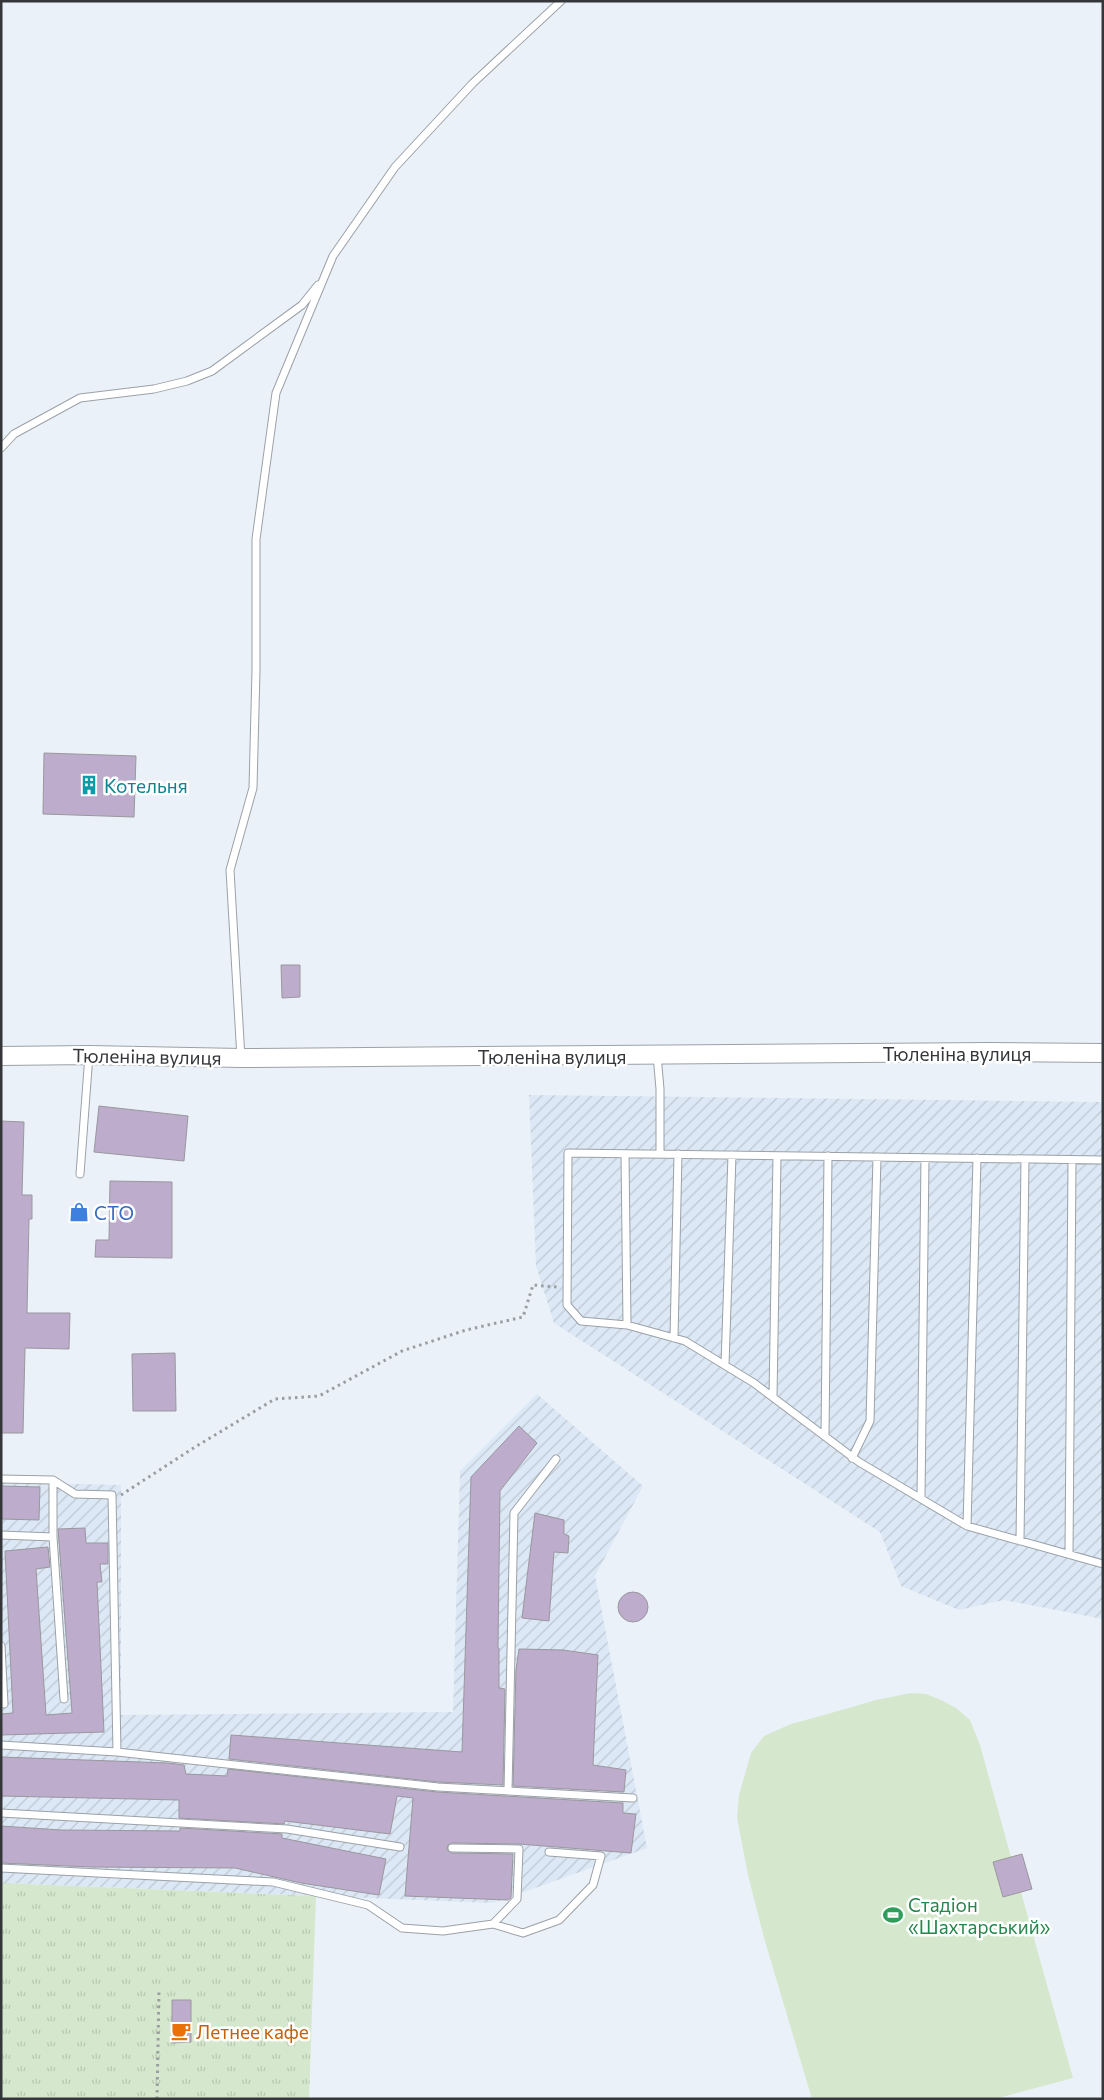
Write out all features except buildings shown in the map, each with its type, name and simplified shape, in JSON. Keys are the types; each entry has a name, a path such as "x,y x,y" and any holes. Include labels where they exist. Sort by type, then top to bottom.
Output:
{"street":[{"name":"Тюленіна вулиця","path":"1,1056 89,1055 241,1058 989,1052 1103,1053"}],"lane":[{"path":"241,1058 230,870 253,788 256,670 256,539 276,393 334,256 395,167 473,83 561,1"},
{"path":"1,448 14,434 80,398 154,389 187,381 212,371 302,305 324,279"},
{"path":"80,1174 89,1055"},
{"path":"657,1055 660,1089 660,1154"},
{"path":"1103,1160 568,1154 567,1288 567,1305 581,1320 627,1325 685,1341 754,1382 852,1458 967,1526 1103,1564"},
{"path":"624,1154 627,1325"},
{"path":"674,1338 678,1154"},
{"path":"725,1365 732,1155"},
{"path":"773,1396 777,1156"},
{"path":"824,1436 828,1156"},
{"path":"852,1458 870,1421 877,1157"},
{"path":"921,1498 925,1158"},
{"path":"967,1526 977,1158"},
{"path":"1020,1541 1025,1159"},
{"path":"1069,1554 1072,1160"},
{"path":"508,1791 514,1513 556,1458"},
{"path":"1,1478 53,1480 75,1494 112,1495 117,1752"},
{"path":"53,1480 53,1537 64,1699"},
{"path":"1,1535 53,1537"},
{"path":"1,1646 4,1704"},
{"path":"1,1745 117,1752 438,1787 633,1798"},
{"path":"1,1813 287,1829 400,1847"},
{"path":"452,1848 519,1849 517,1899 493,1924"},
{"path":"1,1868 273,1882 368,1905 402,1928 443,1931 493,1924 523,1933 560,1920 593,1885 601,1856 549,1852"}],"path":[{"path":"121,1496 195,1447 275,1399 319,1396 402,1351 466,1330 523,1318 533,1285 567,1288"},
{"path":"157,2099 159,1990"}],"shaded area":[{"path":"529,1095 1103,1102 1103,1619 1004,1600 959,1610 901,1586 880,1532 554,1323 536,1266"},
{"path":"537,1394 643,1486 595,1576 647,1848 493,1903 1,1883 1,1482 121,1485 121,1715 453,1712 460,1471"}],"green space":[{"name":"Стадіон «Шахтарський»","path":"911,1693 926,1694 941,1700 956,1708 970,1720 980,1745 1011,1857 1022,1854 1032,1889 1021,1892 1073,2078 995,2099 812,2099 764,1938 748,1875 737,1818 739,1795 751,1753 764,1736 791,1724 876,1700"},
{"path":"1,1883 316,1896 309,2099 1,2099"}],"place":[{"name":"Котельня","path":"89,785"},
{"name":"СТО","path":"79,1212"},
{"name":"Стадіон «Шахтарський»","path":"893,1915"},
{"name":"Летнее кафе","path":"181,2031"}]}
